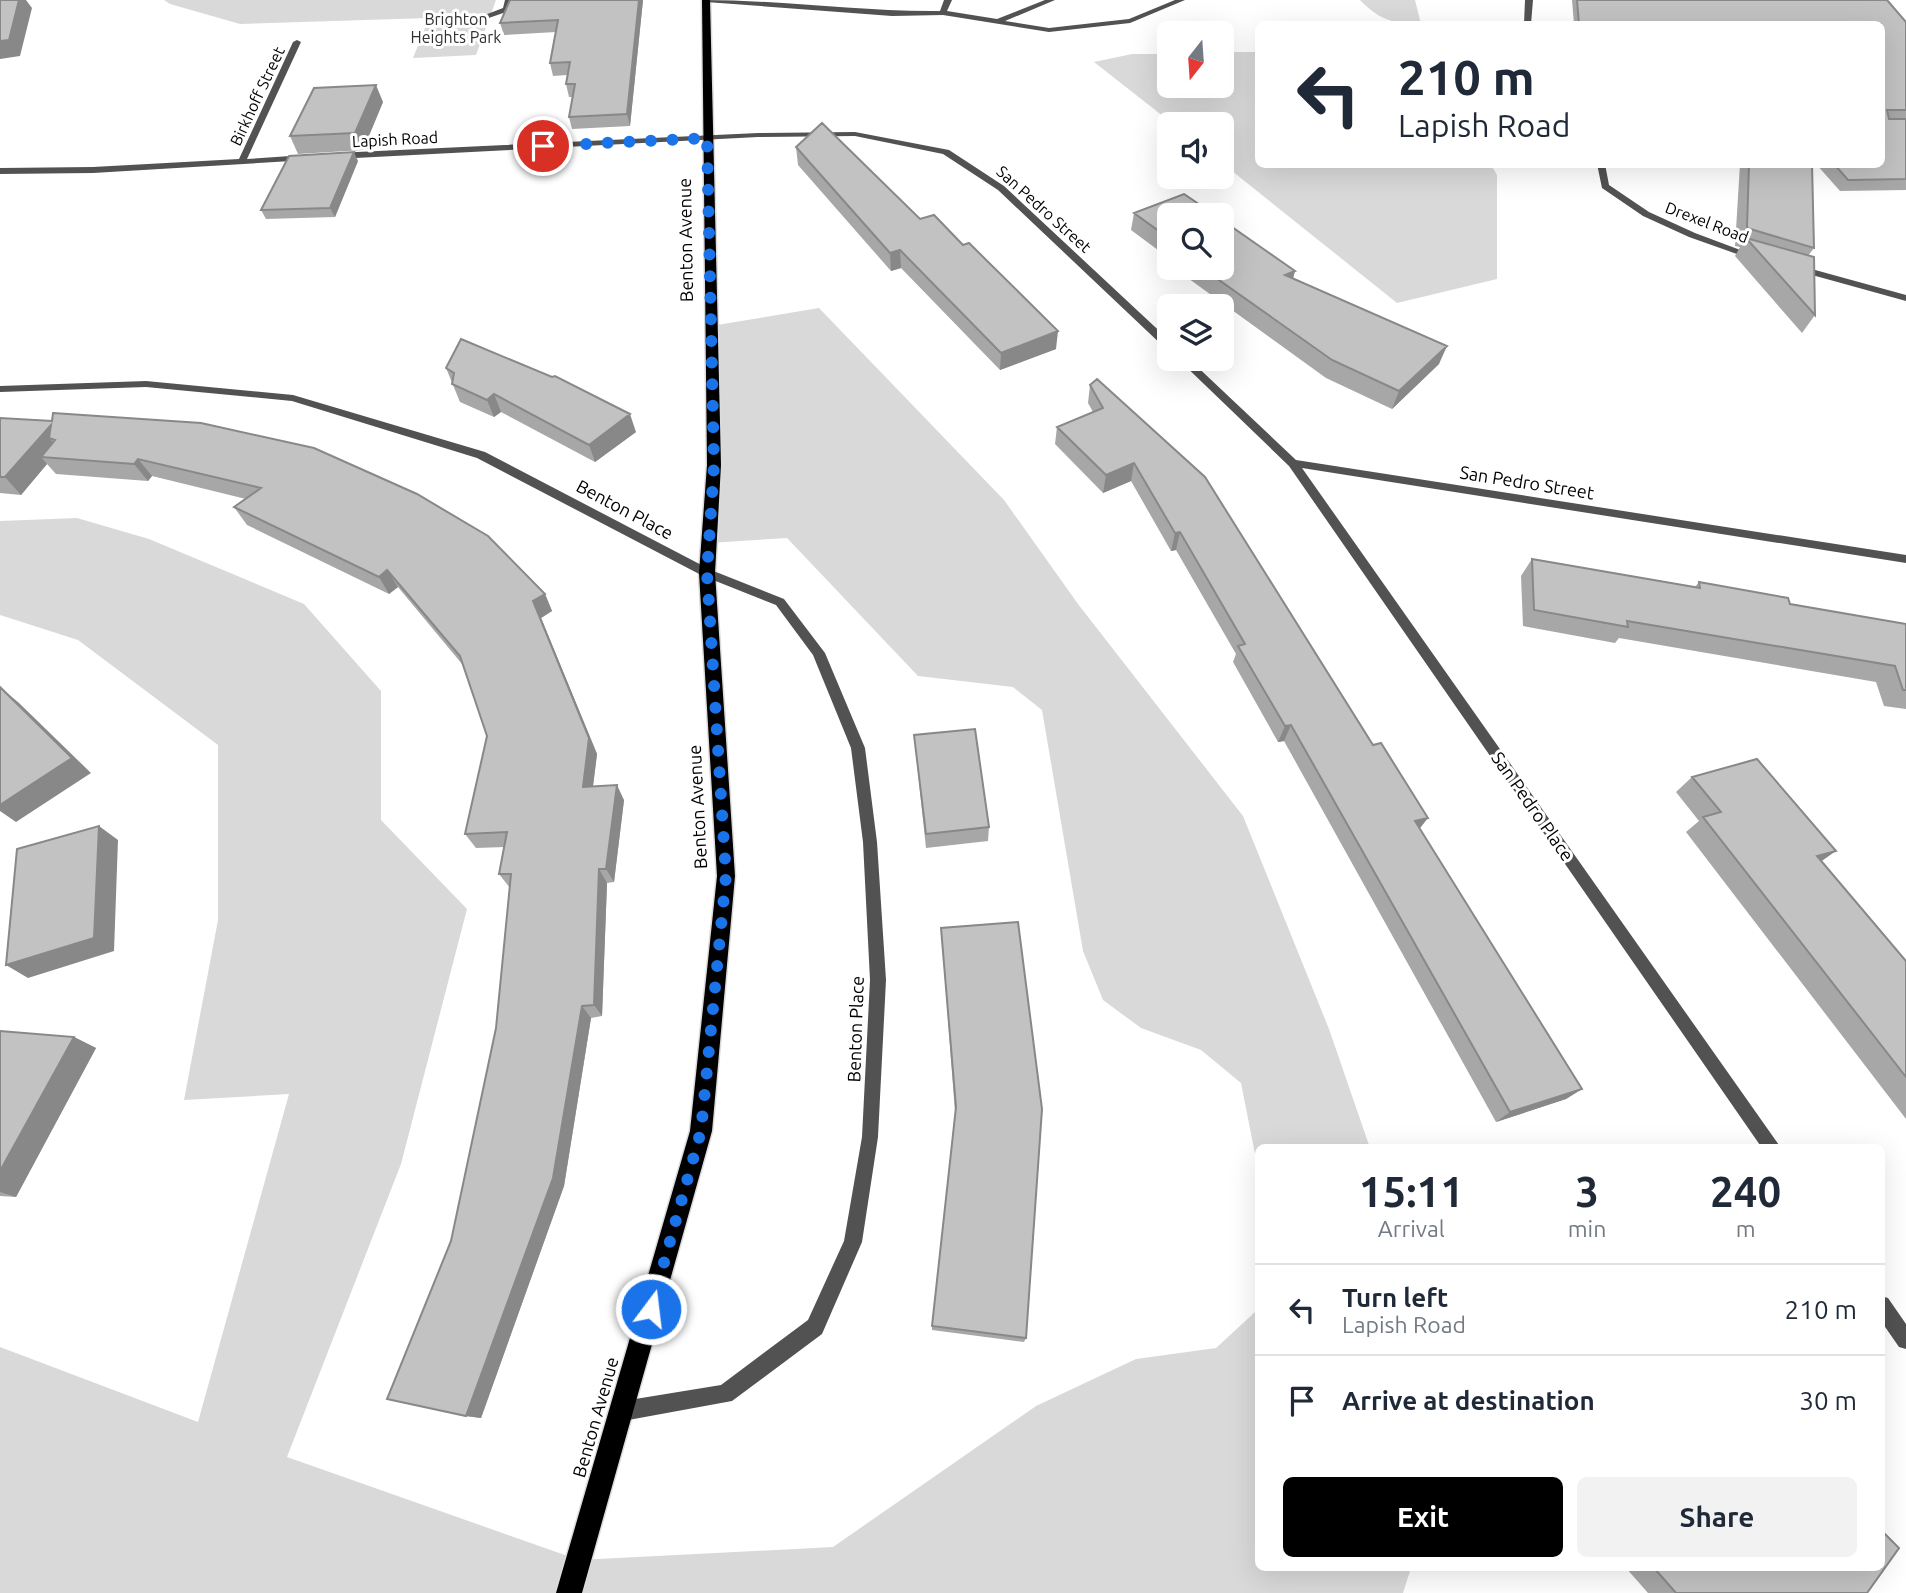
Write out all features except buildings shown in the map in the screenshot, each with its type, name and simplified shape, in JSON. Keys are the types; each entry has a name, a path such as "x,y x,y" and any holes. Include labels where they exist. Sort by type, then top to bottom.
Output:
{"main road":[{"name":"Benton Avenue","path":"569,1593 623,1412 701,1131 726,876 707,573 714,465 706,0"}],"street":[{"path":"480,20 506,9 509,0"},
{"path":"706,0 892,14 943,13 1049,30 1130,21 1181,0"},
{"path":"943,13 948,0"},
{"path":"998,22 1051,0"},
{"path":"1528,21 1529,0"},
{"name":"Birkhoff Street","path":"242,161 297,42"},
{"name":"San Pedro Street","path":"707,138 855,135 946,152 1001,188 1157,335"},
{"name":"Lapish Road","path":"324,157 707,138"},
{"path":"0,171 93,170 310,158"},
{"name":"Drexel Road","path":"1602,168 1605,186 1646,214 1692,235 1762,259"},
{"path":"1788,266 1906,298"},
{"path":"1195,371 1293,463"},
{"name":"Benton Place","path":"0,389 146,384 293,398 481,455 707,573 780,602 819,653 858,748 870,842 878,980 870,1137 853,1242 815,1327 725,1394 623,1412"},
{"name":"San Pedro Street","path":"1293,463 1906,559"},
{"name":"San Pedro Place","path":"1293,463 1769,1144"},
{"path":"1885,1311 1906,1340"}],"green space":[{"name":"Brighton Heights Park","path":"164,0 496,0 476,55 413,58 429,18 240,24"},
{"path":"1360,0 1415,0 1420,21 1393,21 1373,12"},
{"path":"1234,52 1255,52 1255,168 1493,168 1497,175 1497,279 1397,303 1234,173 1234,112 1158,112 1094,62 1132,54 1157,54 1157,98 1234,98"},
{"path":"819,308 1004,500 1078,604 1243,816 1329,1029 1369,1144 1255,1144 1255,1154 1241,1083 1201,1050 1141,1028 1103,1000 1083,951 1042,710 1013,687 918,676 787,538 709,543 711,326"},
{"path":"77,518 149,539 304,604 381,691 381,820 467,909 401,1164 287,1457 579,1560 833,1547 1036,1406 1136,1359 1216,1348 1255,1312 1255,1571 1410,1571 1403,1593 0,1593 0,1347 198,1422 289,1094 184,1100 218,920 218,745 78,640 0,615 0,521"}],"route":[{"path":"543,146 707,138 714,465 707,573 726,876 701,1131 651,1309"}]}
